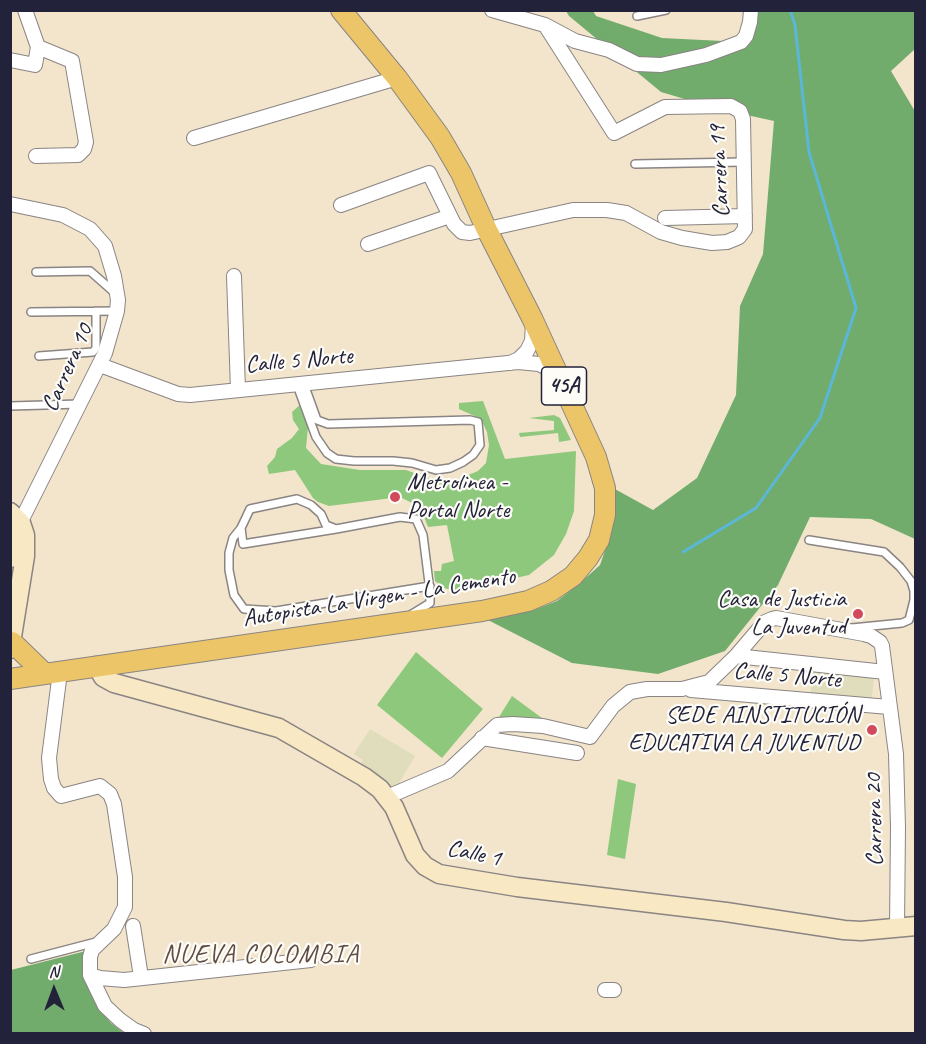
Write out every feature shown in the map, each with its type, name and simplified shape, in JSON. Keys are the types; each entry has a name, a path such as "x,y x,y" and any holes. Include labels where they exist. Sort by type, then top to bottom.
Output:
{"main road":[{"name":"Autopista La Virgen - La Cemento","path":"10,679 482,611 528,601 551,591 573,576 599,540 605,515 605,488 596,457 532,318 461,173 440,138 397,78 341,10"},
{"path":"11,644 52,673"}],"street":[{"path":"10,60 35,65 38,47 25,10"},
{"path":"492,10 544,25 576,41 609,50 637,64 661,64 689,60 741,42 746,36 751,10"},
{"name":"Carrera 19","path":"544,25 614,133 665,107 731,106 740,111 743,119 745,223"},
{"path":"36,156 78,155 84,149 86,142 72,61 38,47"},
{"path":"194,138 397,78"},
{"path":"341,204 429,173 454,224 462,232 470,233 573,210 607,210 626,213 661,232 712,243 727,242 739,237 745,223 665,218"},
{"name":"Carrera 10","path":"10,204 63,215 90,229 105,246 117,294 117,311 110,341 80,404 14,527 10,558"},
{"path":"368,244 450,216"},
{"path":"234,276 238,390"},
{"path":"508,364 519,359 532,341 534,329 532,318"},
{"name":"Calle 5 Norte","path":"100,365 178,394 190,395 529,362 549,367 557,373"},
{"path":"11,644 25,556 25,535 14,527"},
{"path":"387,797 448,771 497,725 543,726 590,736 613,706 630,692 647,689 682,689 709,682 736,656 765,622 772,619 845,630"},
{"name":"Carrera 20","path":"845,630 871,636 880,642 896,754 906,927"},
{"path":"736,656 885,672"},
{"name":"Calle 1","path":"97,666 104,677 114,683 279,728 364,777 387,797 415,855 439,874 518,887 844,930 906,927"},
{"path":"52,673 49,758 54,788 61,796 100,786 105,788 114,804 126,885 123,913 106,939 93,950 90,957 90,975 105,1006 134,1030 144,1034"},
{"name":"Calle 5 Norte","path":"682,689 889,707"},
{"path":"482,738 577,753"},
{"path":"133,926 141,977"},
{"path":"90,975 124,980 311,960"}],"lane":[{"path":"637,16 666,10"},
{"path":"634,165 744,162"},
{"path":"36,272 90,271 117,294"},
{"path":"39,356 93,352 96,348 96,311"},
{"path":"32,312 117,311"},
{"path":"301,384 317,420 328,424 470,420 478,422 480,444 473,455 463,462 450,468 436,470 402,462 336,459 327,453 316,437 301,384"},
{"path":"10,406 80,404"},
{"path":"336,529 326,525 321,514 312,505 297,499 250,509 241,528 233,538 229,553 229,570 234,595 244,609 276,610 430,586"},
{"path":"241,528 243,544 400,517 416,519 423,535 430,603 397,623"},
{"path":"809,540 884,552 911,581 914,600 909,620 902,623 845,630"},
{"path":"31,958 106,939"}],"shaded area":[{"path":"813,672 874,678 871,705 810,698"},
{"path":"370,729 415,756 394,792 358,768 363,760 354,754"}],"green space":[{"path":"566,11 593,11 596,16 662,38 743,42 749,11 915,11 915,49 891,71 916,113 915,539 871,519 810,517 778,585 725,651 658,674 572,663 486,619 531,611 557,601 600,565 608,542 613,488 653,510 697,478 736,395 740,306 763,254 774,121 715,108 661,92 569,16"},
{"path":"483,401 505,459 576,451 574,511 566,534 554,555 529,575 456,591 444,588 435,581 434,571 441,571 442,564 454,561 447,525 428,527 420,507 400,497 329,506 313,498 295,470 269,474 267,466 275,457 277,449 292,438 299,429 293,420 292,412 303,402 308,427 306,448 321,464 360,470 406,470 446,484 478,471 486,463 489,445 487,432 481,419 459,409 459,403"},
{"path":"554,415 560,418 571,440 559,442 558,433 520,437 519,433 554,430 554,421 529,418"},
{"path":"416,652 483,709 442,758 377,705"},
{"path":"512,696 542,718 499,717"},
{"path":"618,779 636,784 625,859 607,855"},
{"path":"86,951 85,981 100,1010 124,1033 11,1034 11,970"}],"waterway":[{"path":"683,552 756,508 820,418 856,308 809,152 795,25 790,10"}],"place":[{"name":"Metrolinea - Portal Norte","path":"395,497"},
{"name":"Casa de Justicia La Juventud","path":"858,614"},
{"name":"SEDE AINSTITUCIÓN EDUCATIVA LA JUVENTUD","path":"872,730"}],"district":[{"name":"NUEVA COLOMBIA","path":"261,955"}]}
